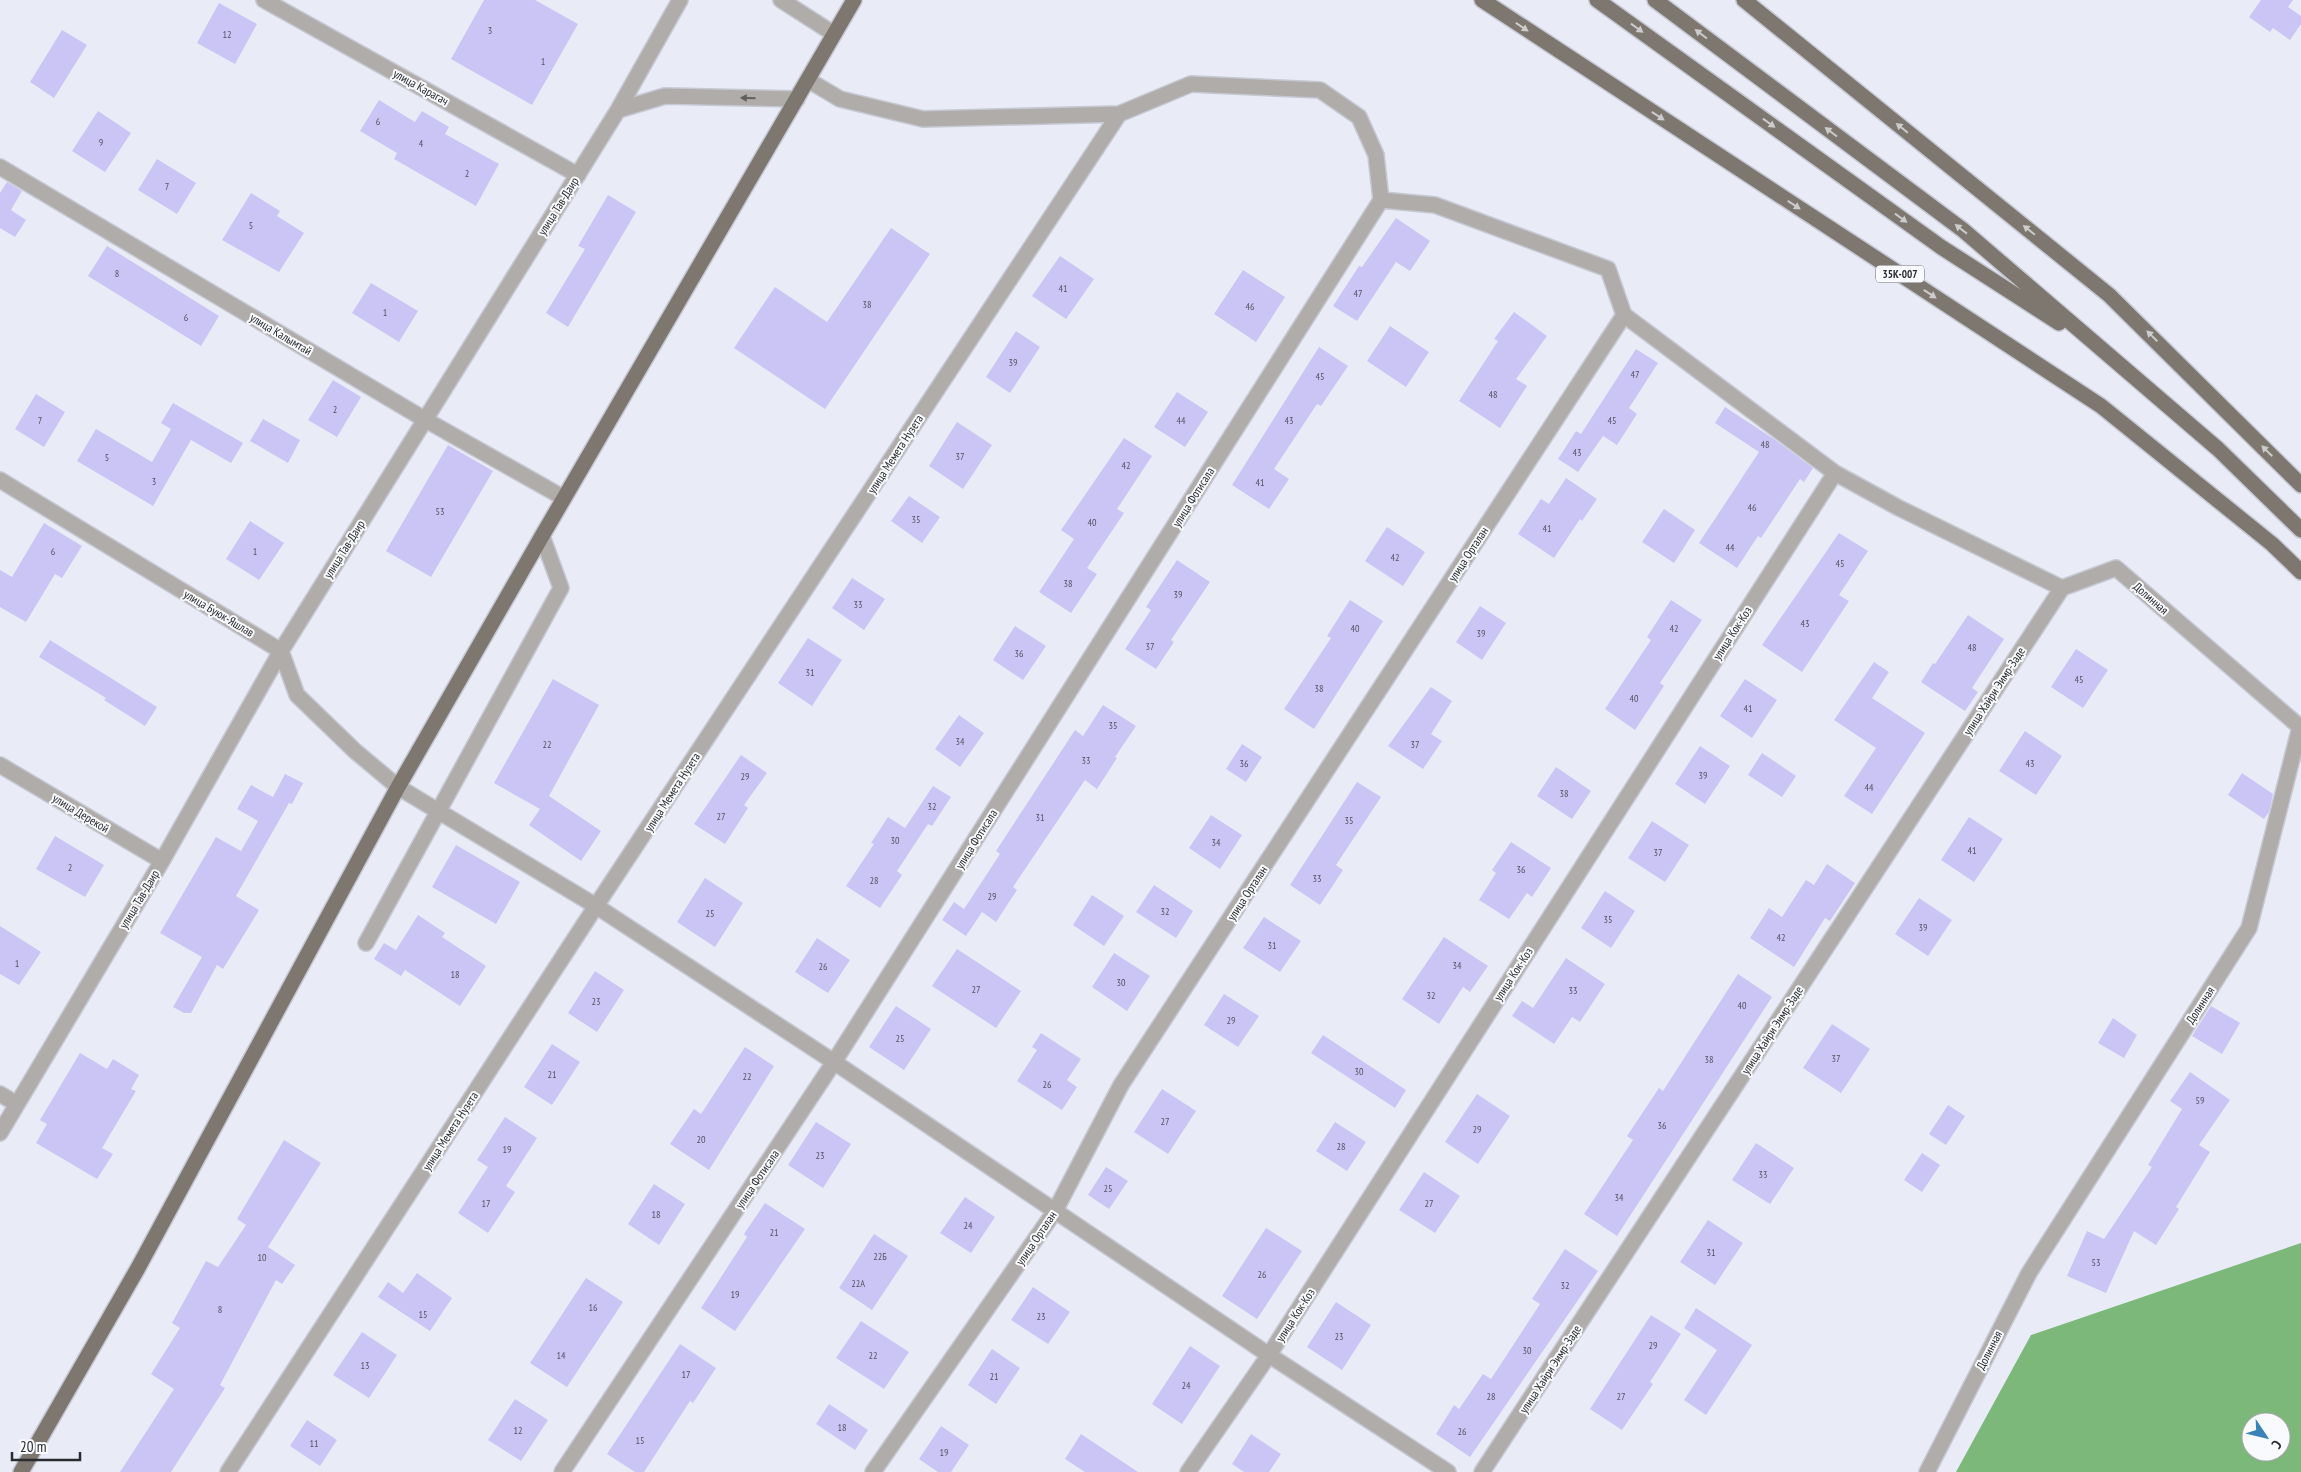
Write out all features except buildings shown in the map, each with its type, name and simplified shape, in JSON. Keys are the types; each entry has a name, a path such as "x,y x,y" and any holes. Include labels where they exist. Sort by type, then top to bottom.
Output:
{"main road":[{"path":"21,1472 138,1268 398,787 854,0"},
{"name":"35К-007","path":"1482,0 2101,406 2272,544 2301,572"},
{"path":"1597,0 1941,247 2104,352"},
{"path":"1655,0 1962,230 2218,449 2301,530"},
{"path":"1744,0 2110,295 2301,485"}],"street":[{"name":"улица Карагач","path":"264,0 578,174"},
{"name":"улица Тав-Даир","path":"0,1133 162,861 281,651 618,110 680,0"},
{"path":"781,0 834,34"},
{"path":"808,80 840,99 923,119 1118,114 1191,84 1320,90 1358,117 1376,155 1382,200 1435,205 1608,269 1624,315 1835,473 1900,508 2062,588"},
{"path":"618,110 665,96 797,99"},
{"name":"улица Мемета Нузета","path":"228,1472 596,906 1118,114"},
{"name":"улица Калымтай","path":"0,167 424,419 564,498"},
{"name":"улица Фотисала","path":"562,1472 834,1062 1382,200"},
{"name":"улица Орталан","path":"873,1472 1055,1211 1121,1085 1624,315"},
{"name":"улица Кок-Коз","path":"1188,1472 1269,1355 1835,473"},
{"name":"улица Буюк-Яшлав","path":"0,480 281,651"},
{"path":"366,943 561,588 542,536"},
{"name":"Долинная","path":"1928,1472 2029,1273 2249,928 2300,727 2116,568 2062,588"},
{"name":"улица Хайри Эимр-Заде","path":"1482,1472 2062,588"},
{"path":"281,651 297,695 355,751 398,787 596,906 834,1062 1269,1355 1448,1472"},
{"name":"улица Дерекой","path":"0,765 162,861"},
{"path":"0,1094 17,1104"}],"green space":[{"path":"2301,1243 2301,1472 1956,1472 2031,1335"}]}
